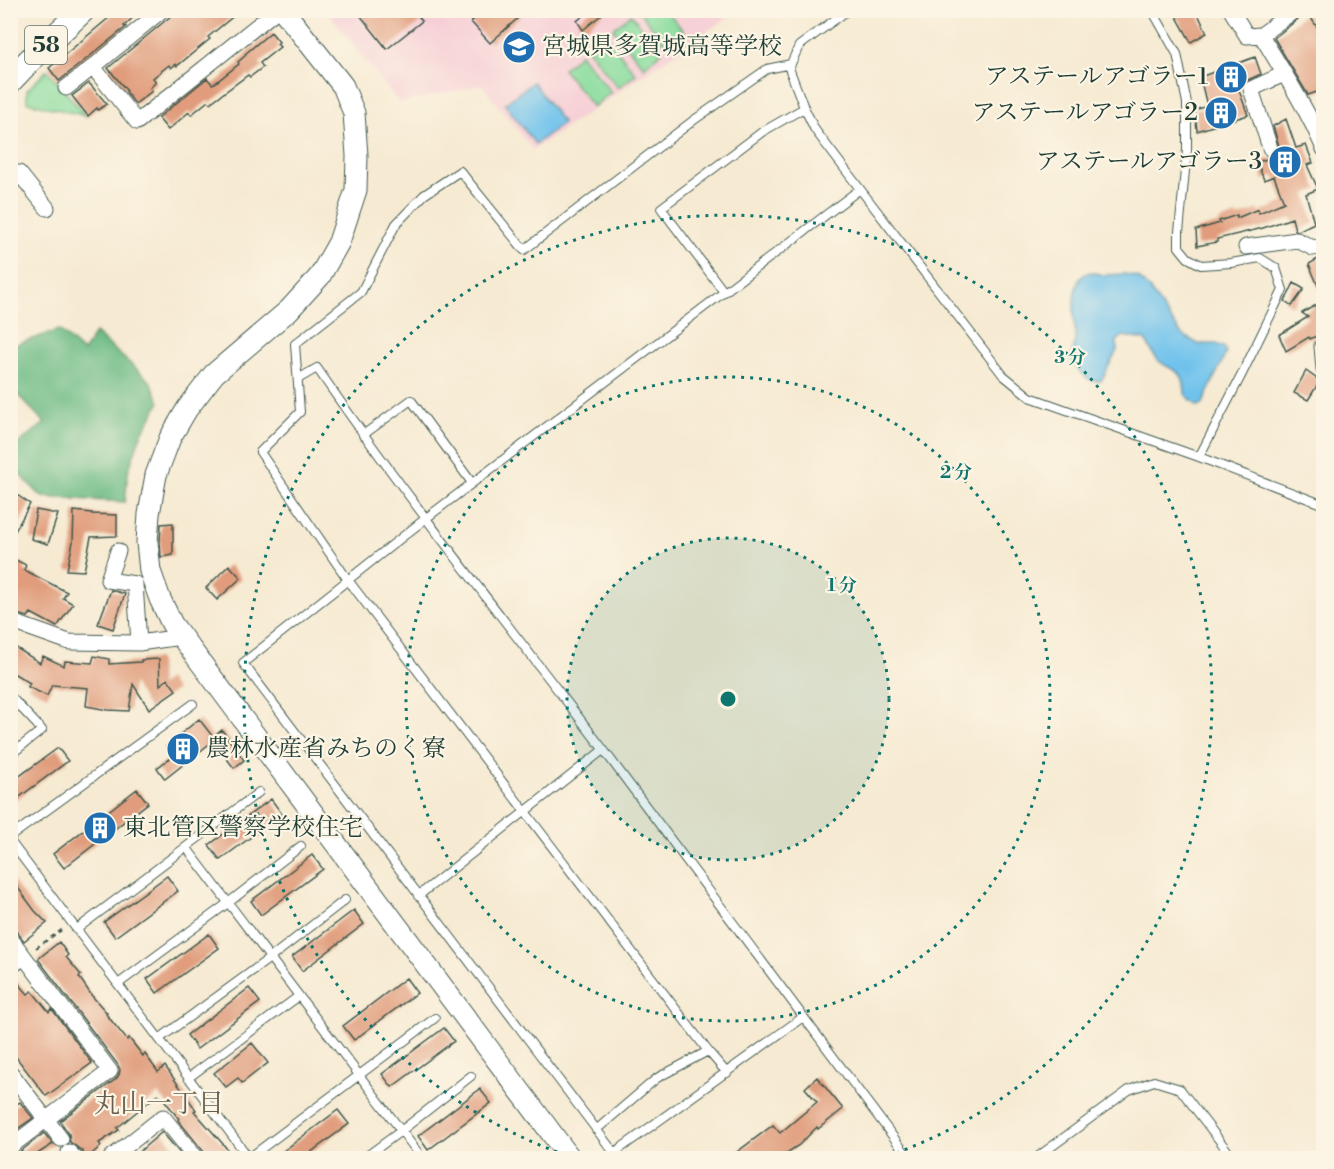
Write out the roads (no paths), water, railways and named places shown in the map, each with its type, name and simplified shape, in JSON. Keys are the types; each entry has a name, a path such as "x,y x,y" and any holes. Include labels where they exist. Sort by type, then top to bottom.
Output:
{"main road":[{"name":"58","path":"10,81 83,10"}],"street":[{"path":"66,88 162,10"},
{"path":"93,67 136,122 277,10"},
{"path":"283,10 343,86 354,113 357,156 356,190 339,242 320,276 289,310 214,374 170,438 156,475 149,514 147,542 150,572 159,599 181,637 570,1158"},
{"path":"1231,10 1247,36 1261,35 1295,10"},
{"path":"1261,35 1322,141"},
{"path":"1270,148 1251,89 1284,74"},
{"path":"10,184 19,173 47,208"},
{"path":"1246,247 1297,240 1313,248 1323,246"},
{"path":"1323,345 1323,369"},
{"path":"118,551 108,580 135,584 139,643"},
{"path":"10,621 69,642 139,643 181,637"},
{"path":"10,938 110,1071 10,1147"},
{"path":"10,967 24,957"},
{"path":"10,1072 68,1150"},
{"path":"111,1158 164,1117 196,1158"}],"lane":[{"path":"848,10 799,46 789,68 804,108 815,130 1003,375 1030,398 1199,457 1323,505"},
{"path":"1152,10 1177,54 1187,103 1187,150 1179,247 1188,258 1201,265 1260,258 1276,268 1283,290 1199,457"},
{"path":"727,1072 708,1051 348,580 260,452 300,412 295,344 361,292 396,224 424,195 460,171 524,250 685,127 767,69 791,64"},
{"path":"724,292 661,208 762,132 804,108"},
{"path":"802,1017 616,1156 243,663 472,483 861,189"},
{"path":"298,379 317,368 363,435 909,1158"},
{"path":"363,435 411,400 472,483"},
{"path":"10,696 42,730 10,755"},
{"path":"193,704 10,839 249,1158 435,1018"},
{"path":"418,896 603,750"},
{"path":"74,926 259,792"},
{"path":"118,984 301,846"},
{"path":"186,847 422,1158"},
{"path":"159,1040 345,900"},
{"path":"188,1078 299,996"},
{"path":"596,1130 657,1078 708,1051"},
{"path":"364,1158 471,1076"},
{"path":"1036,1158 1129,1090 1154,1081 1180,1089 1233,1158"}],"water":[{"path":"533,82 563,123 535,144 505,104"},
{"path":"1090,272 1104,275 1125,274 1139,278 1181,334 1198,344 1216,344 1225,348 1226,353 1202,405 1197,406 1185,394 1181,375 1159,361 1145,340 1123,336 1117,341 1117,350 1101,381 1091,380 1077,368 1072,358 1075,341 1075,292 1083,276"}],"place":[{"name":"宮城県多賀城高等学校","path":"519,47"},
{"name":"アステールアゴラー1","path":"1231,77"},
{"name":"アステールアゴラー2","path":"1221,113"},
{"name":"アステールアゴラー3","path":"1285,162"},
{"name":"農林水産省みちのく寮","path":"183,749"},
{"name":"東北管区警察学校住宅","path":"100,828"}],"district":[{"name":"丸山一丁目","path":"159,1104"}]}
